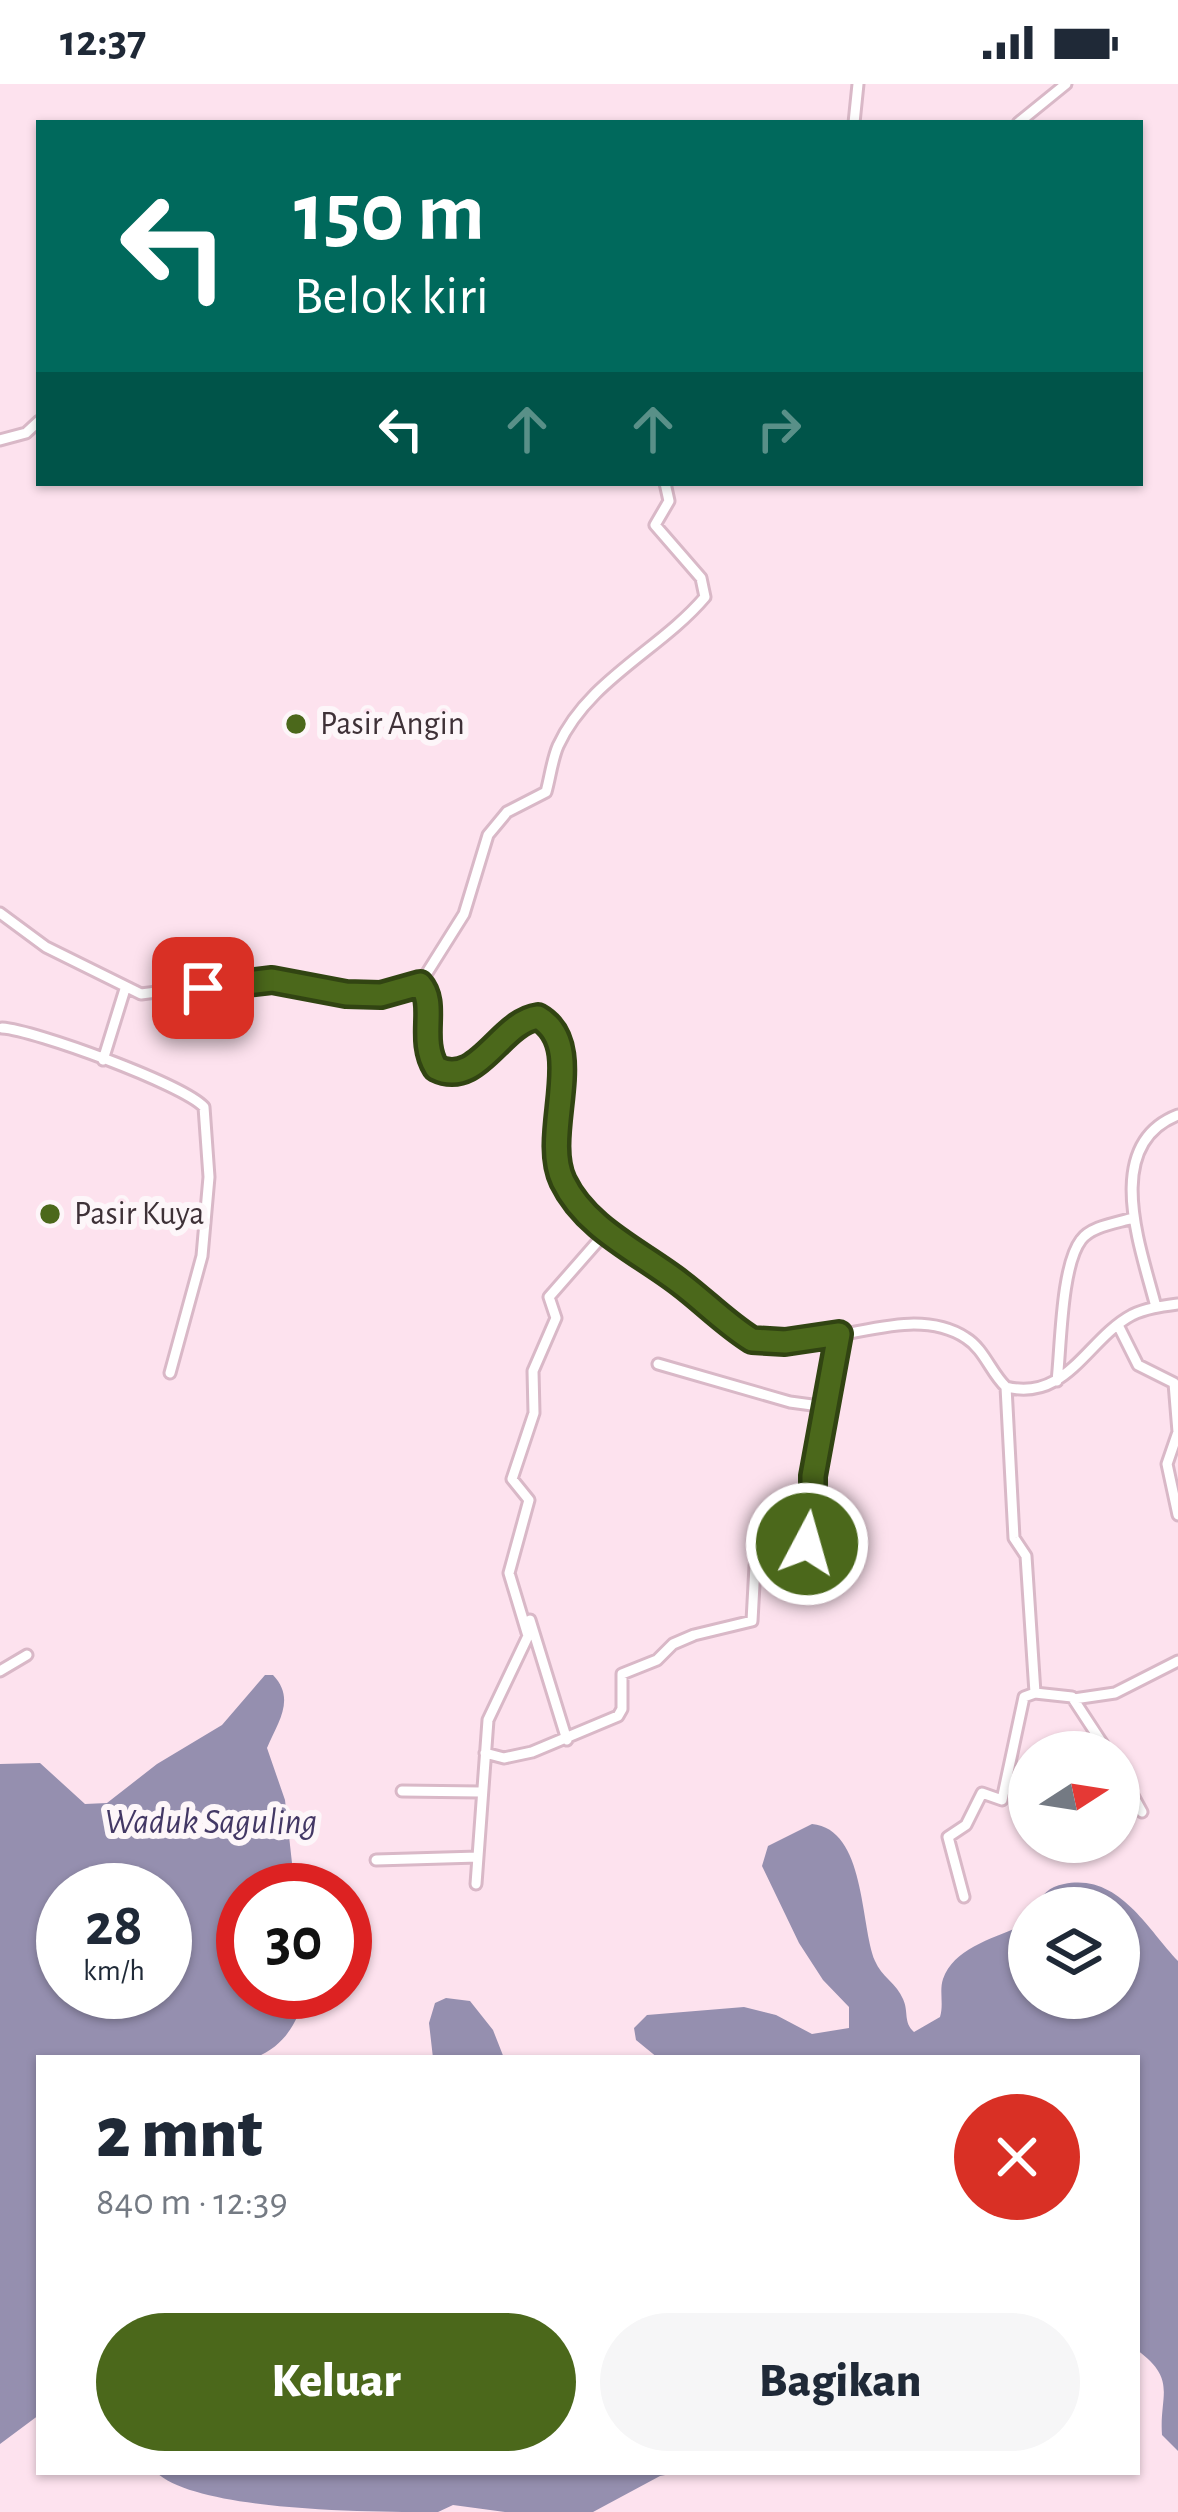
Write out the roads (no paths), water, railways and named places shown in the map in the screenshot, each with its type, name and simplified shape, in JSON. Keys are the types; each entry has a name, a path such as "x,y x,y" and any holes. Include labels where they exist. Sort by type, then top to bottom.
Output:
{"street":[{"path":"854,120 858,84"},
{"path":"1022,120 1066,84"},
{"path":"0,440 26,433 36,424"},
{"path":"0,913 46,947 125,989 155,996 260,979 381,995 420,984 464,914 488,835 507,812 546,793 556,749 575,717 604,685 705,597 701,578 655,525 669,501 666,486"},
{"path":"420,984 428,999 426,1048 444,1072 472,1067 523,1020 538,1017 551,1026 561,1048 556,1130 560,1173 575,1201 606,1232 752,1340 785,1342 886,1326 954,1332 976,1346 1006,1387 1014,1538 1026,1556 1035,1694"},
{"path":"103,1060 125,989"},
{"path":"2,1028 33,1033 103,1060 197,1100 205,1111 209,1177 202,1256 170,1373"},
{"path":"1156,1307 1133,1219 1132,1196 1139,1153 1155,1130 1178,1115"},
{"path":"1057,1381 1071,1264 1079,1243 1095,1230 1133,1219"},
{"path":"476,1884 488,1720 528,1636 509,1573 529,1497 512,1477 534,1413 533,1371 556,1318 549,1298 606,1232"},
{"path":"1006,1387 1031,1390 1057,1381 1118,1325 1156,1307 1178,1304"},
{"path":"1118,1325 1138,1365 1174,1383 1178,1432 1167,1464 1178,1515"},
{"path":"484,1753 507,1758 567,1740 620,1714 622,1674 657,1660 678,1641 752,1621 755,1566 811,1539 813,1476 839,1334"},
{"path":"658,1364 790,1402 827,1407"},
{"path":"525,1617 535,1629 567,1740"},
{"path":"0,1671 27,1655"},
{"path":"964,1897 948,1837 966,1825 982,1793 1002,1800 1024,1697 1074,1699 1115,1693 1178,1660"},
{"path":"1074,1699 1095,1731"},
{"path":"402,1791 480,1792"},
{"path":"1140,1808 1142,1812"},
{"path":"376,1860 478,1857"}],"water":[{"name":"Waduk Saguling","path":"265,1675 273,1675 284,1702 267,1748 285,1800 292,1863 216,1863 216,2019 296,2019 275,2046 260,2055 36,2055 36,2417 0,2444 0,1764 40,1763 85,1804 107,1803 157,1764 222,1725"},
{"path":"812,1824 830,1830 843,1842 858,1881 875,1961 900,1994 914,2032 940,2017 943,1979 949,1967 968,1950 1008,1931 1008,2019 1140,2019 1140,1917 1178,1961 1178,2451 1162,2435 1162,2380 1140,2353 1140,2055 654,2055 636,2040 634,2028 647,2015 744,2007 776,2015 812,2034 849,2028 849,2007 823,1980 799,1943 762,1866 768,1846"},
{"path":"1059,1885 1100,1887 1055,1887"},
{"path":"446,1998 470,2001 493,2030 503,2055 433,2055 429,2023 435,2003"},
{"path":"161,2475 665,2475 593,2512 505,2512 453,2505 438,2512 332,2510 247,2502 177,2485"}],"place":[{"name":"Pasir Angin","path":"296,724"},
{"name":"Pasir Kuya","path":"50,1214"}]}
